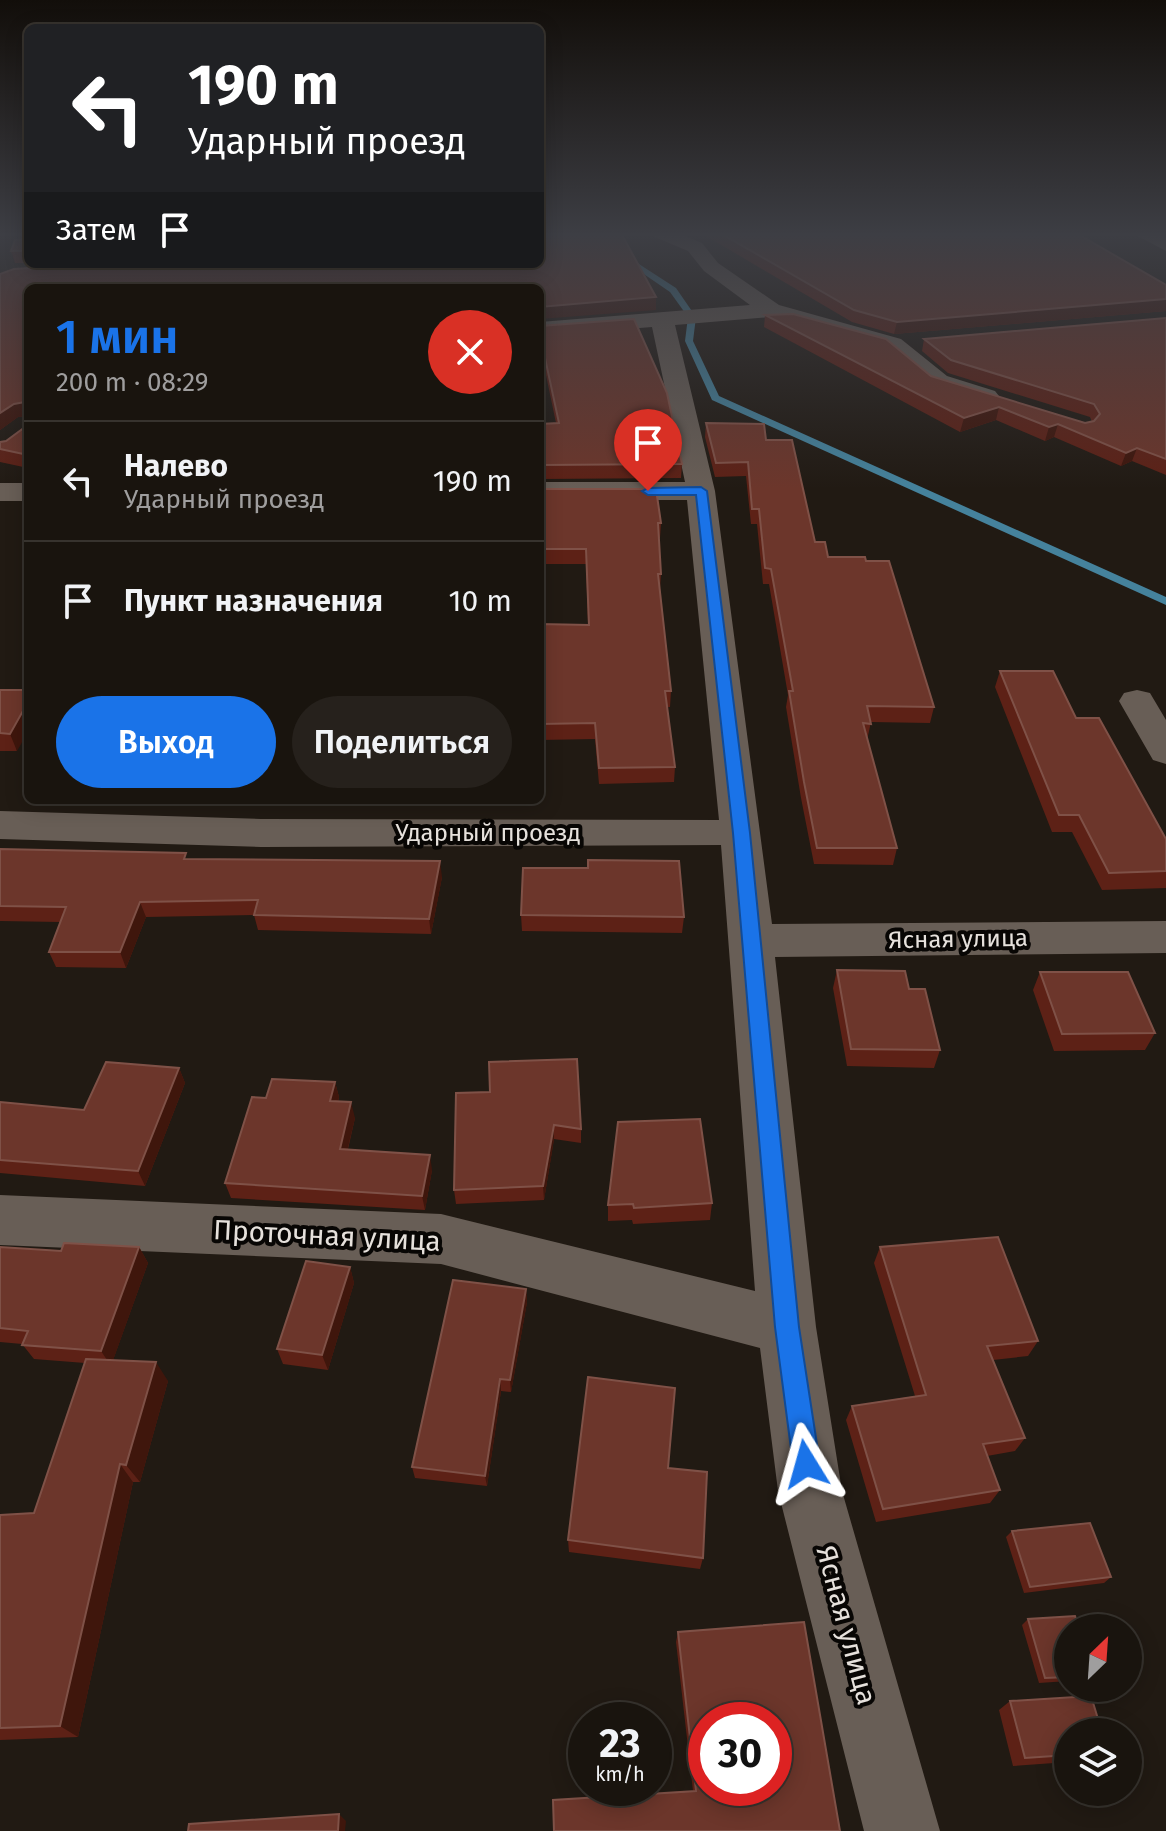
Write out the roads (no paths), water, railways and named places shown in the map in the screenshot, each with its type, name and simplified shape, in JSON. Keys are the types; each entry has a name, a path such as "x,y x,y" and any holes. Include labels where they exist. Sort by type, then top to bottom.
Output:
{"street":[{"path":"544,329 669,318"},
{"path":"801,318 893,344 923,341"},
{"name":"Ясная улица","path":"662,319 701,491 741,833 787,1327 810,1491 902,1831"},
{"path":"893,344 938,381 1009,403"},
{"path":"544,491 701,491"},
{"path":"0,492 24,492"},
{"path":"1137,701 1166,752"},
{"name":"Ударный проезд","path":"0,825 266,816 715,833"},
{"name":"Ясная улица","path":"750,941 1166,937"},
{"name":"Проточная улица","path":"0,1220 441,1239 787,1327"}],"waterway":[{"path":"692,318 689,341 715,398 1166,601"}]}
